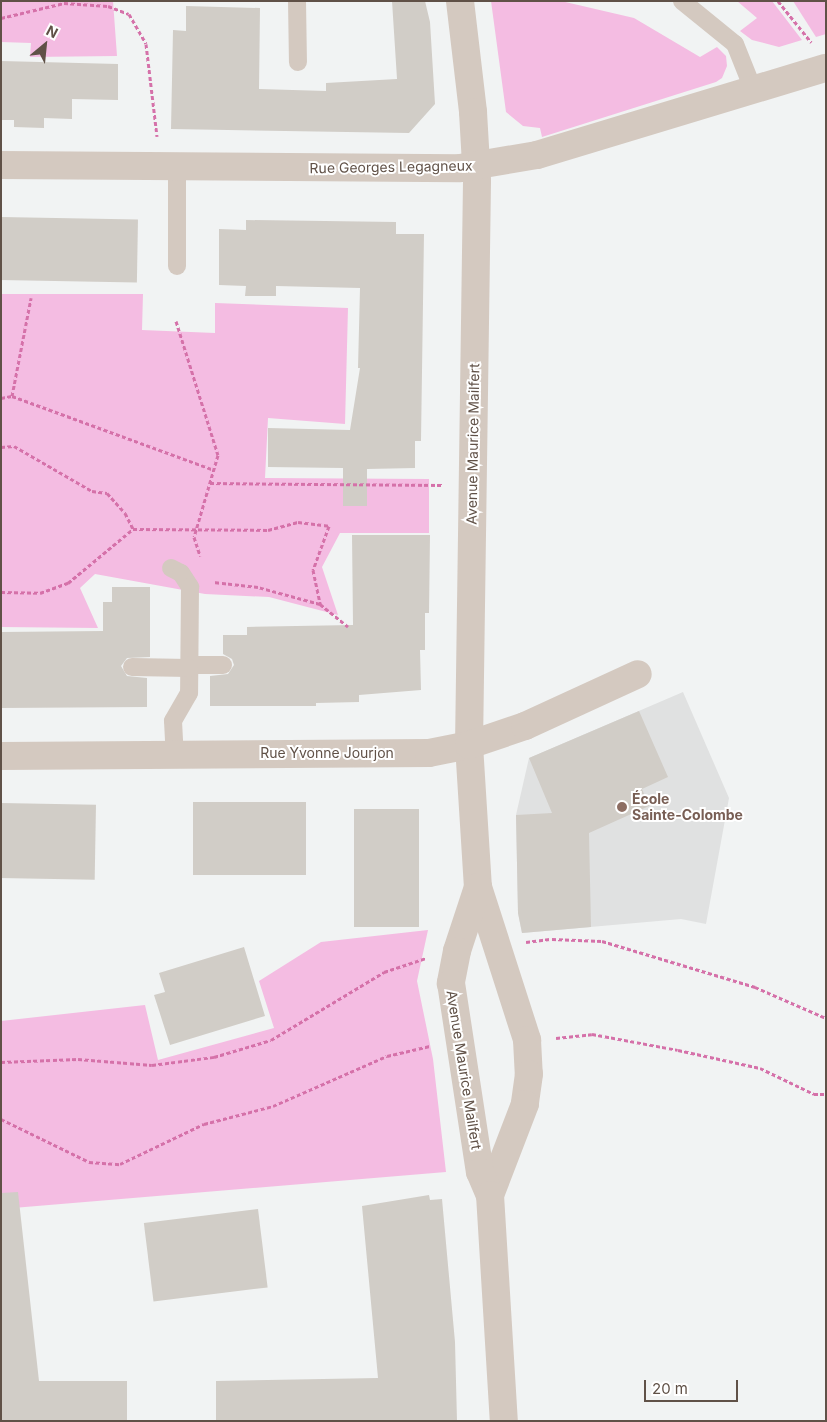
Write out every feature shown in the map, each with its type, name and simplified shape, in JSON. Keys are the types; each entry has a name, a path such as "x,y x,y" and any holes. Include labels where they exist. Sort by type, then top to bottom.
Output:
{"street":[{"name":"Avenue Maurice Mailfert","path":"460,1 473,112 476,166 470,745 478,887 495,947 527,1040 529,1074 525,1104 490,1195"},
{"name":"Rue Georges Legagneux","path":"1,165 177,168 476,166 537,155 753,88 825,68"},
{"name":"Rue Yvonne Jourjon","path":"1,756 429,753 470,745 525,726 638,674"},
{"name":"Avenue Maurice Mailfert","path":"478,887 457,951 451,984 453,1010 462,1044 480,1172 490,1195 504,1421"}],"lane":[{"path":"297,1 298,62"},
{"path":"682,1 735,44 753,88"},
{"path":"177,168 177,266"},
{"path":"171,568 181,573 190,588 189,693 173,721 175,755"},
{"path":"132,667 223,665"}],"path":[{"path":"778,1 812,44 825,68"},
{"path":"1,18 64,3 108,6 129,14 146,44 157,136"},
{"path":"12,396 31,298"},
{"path":"176,321 218,455 194,537 208,582"},
{"path":"1,398 12,396 214,470"},
{"path":"1,447 14,446 92,491 107,492 125,513 133,529"},
{"path":"210,483 442,484"},
{"path":"1,592 40,593 68,584 133,529 197,527 268,530 298,522 329,526 313,570 320,604"},
{"path":"190,588 208,582 258,587 320,604 348,627"},
{"path":"495,947 552,939 602,941 756,986 826,1018"},
{"path":"1,1062 78,1058 152,1065 214,1057 270,1040 407,962 457,951"},
{"path":"527,1040 592,1034 760,1068 814,1094 826,1094"},
{"path":"1,1119 89,1162 120,1164 204,1124 273,1106 388,1056 425,1046 462,1044"}],"shaded area":[{"path":"1,1 113,1 117,56 30,57 31,43 1,42"},
{"path":"491,1 561,1 634,18 700,57 717,47 726,56 727,66 722,78 716,82 542,137 540,128 523,126 506,112"},
{"path":"737,1 772,1 802,40 779,47 752,40 740,31 757,18"},
{"path":"793,1 826,1 826,34 816,37"},
{"path":"1,294 143,294 142,330 215,333 215,303 348,308 345,424 268,418 265,478 429,479 429,533 340,533 322,567 338,615 269,597 205,594 95,574 80,588 98,628 1,627"},
{"name":"École Sainte-Colombe","path":"683,692 729,798 706,924 681,919 522,933 518,913 516,815 529,758"},
{"path":"428,930 417,981 433,1059 446,1172 1,1209 1,1021 145,1005 158,1060 274,1028 259,981 321,942"}],"building":[{"path":"392,1 425,1 430,22 435,104 409,133 171,129 173,30 186,31 186,6 260,8 259,89 326,91 326,83 397,79"},
{"path":"1,61 118,64 118,100 72,99 72,119 44,118 44,128 14,127 14,120 1,120"},
{"path":"1,217 138,219 137,282 1,280"},
{"path":"246,220 396,222 396,234 424,234 421,441 415,441 415,468 367,469 367,506 343,506 343,468 268,467 268,428 350,430 360,368 358,368 360,288 276,286 276,296 245,296 246,286 219,285 219,229 246,230"},
{"path":"352,535 430,535 429,613 425,613 425,650 420,650 421,690 359,695 359,702 316,703 316,706 210,706 210,676 228,674 234,665 232,659 223,654 223,635 247,635 247,627 353,625"},
{"path":"112,587 150,587 150,657 127,658 121,666 127,676 147,678 147,707 1,708 1,632 103,631 103,602 112,602"},
{"path":"639,711 668,777 642,789 649,806 589,833 591,927 522,933 518,913 516,815 552,813 529,758"},
{"path":"193,802 306,802 306,875 193,875"},
{"path":"1,803 96,805 95,880 1,878"},
{"path":"354,809 419,809 419,927 354,927"},
{"path":"244,947 265,1016 170,1045 154,995 165,992 159,973"},
{"path":"18,1192 39,1381 127,1381 127,1421 1,1421 1,1193"},
{"path":"429,1195 430,1200 442,1199 455,1342 457,1421 216,1421 216,1381 378,1378 362,1206"},
{"path":"258,1209 268,1287 153,1301 144,1223"}],"place":[{"name":"École Sainte-Colombe","path":"622,807"}]}
